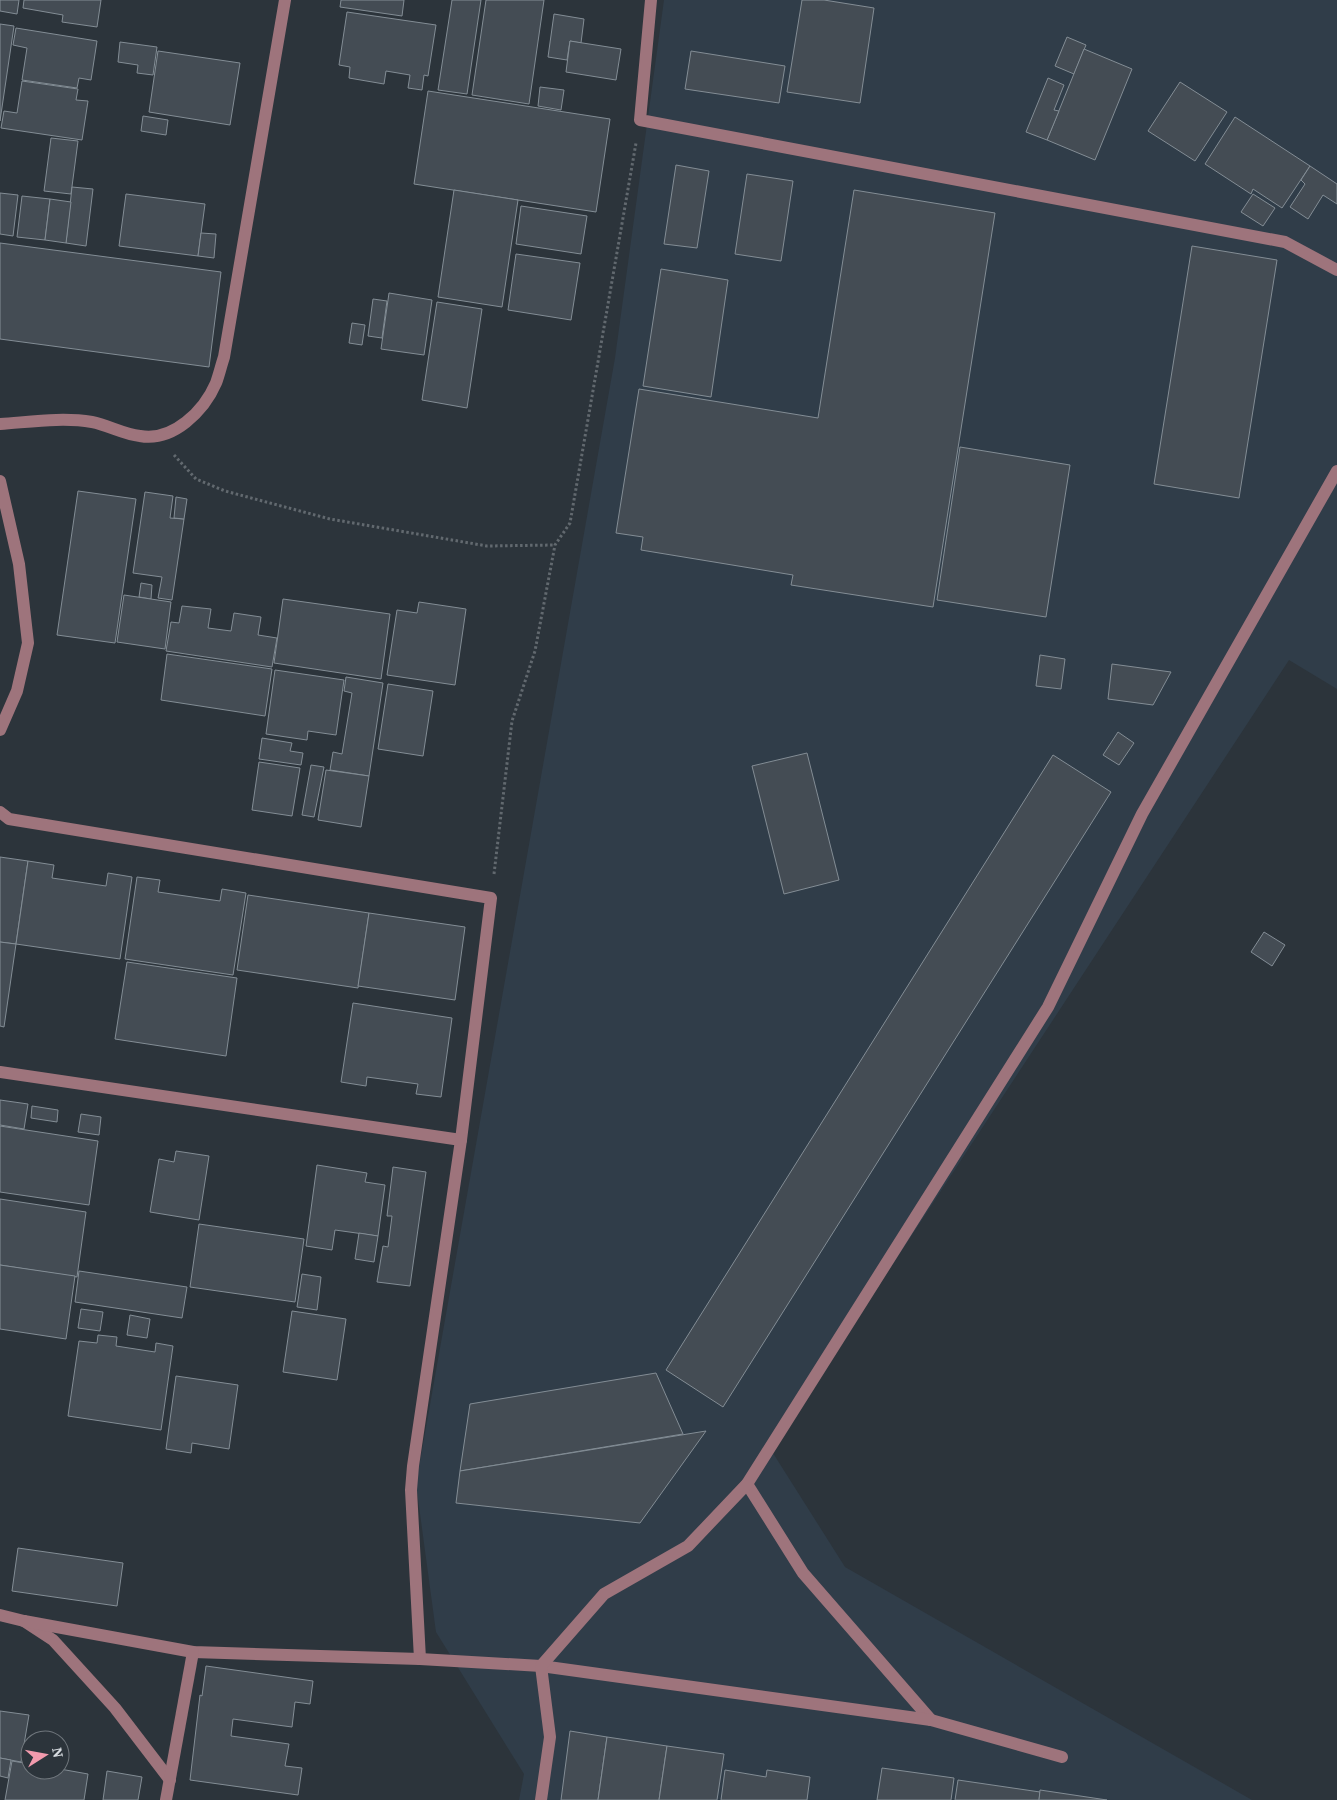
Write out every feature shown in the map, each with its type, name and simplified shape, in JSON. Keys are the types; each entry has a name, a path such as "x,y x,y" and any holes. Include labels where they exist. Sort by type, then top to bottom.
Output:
{"street":[{"path":"0,424 51,420 92,422 140,436 157,437 173,432 196,412 215,384 224,357 285,0"},
{"path":"651,0 640,120 1285,242 1337,270"},
{"path":"541,1800 550,1737 541,1666 604,1594 688,1546 747,1484 1048,1007 1142,814 1337,471"},
{"path":"0,481 19,564 28,643 17,691 0,730"},
{"path":"0,812 9,819 491,898 461,1140 412,1474 411,1490 420,1659"},
{"path":"0,1072 461,1140"},
{"path":"747,1484 803,1573 931,1720"},
{"path":"0,1615 192,1652 420,1659 541,1666 931,1720 1062,1757"},
{"path":"24,1621 53,1640 115,1708 170,1780"},
{"path":"166,1800 192,1652"}],"path":[{"path":"491,898 512,721 535,651 555,545 570,523 640,120"},
{"path":"157,437 196,479 234,494 330,519 487,546 555,545"}],"shaded area":[{"path":"664,0 1337,0 1337,689 1289,660 771,1450 845,1567 1252,1800 519,1800 524,1774 436,1632 416,1484 615,358"}],"building":[{"path":"0,0 19,0 17,14 0,11"},
{"path":"24,0 101,0 97,27 62,22 63,15 23,8"},
{"path":"341,0 404,0 402,16 340,7"},
{"path":"452,0 481,0 467,94 438,90"},
{"path":"486,0 544,0 529,104 472,95"},
{"path":"802,0 824,0 874,8 860,103 787,92"},
{"path":"347,12 436,25 428,76 424,75 422,90 408,88 410,75 386,71 384,84 349,78 350,67 339,65"},
{"path":"554,14 584,19 581,43 570,41 567,60 548,57"},
{"path":"0,24 14,26 0,121"},
{"path":"16,28 97,41 91,80 79,78 77,88 22,80 27,48 13,45"},
{"path":"1067,37 1086,45 1074,74 1055,66"},
{"path":"570,41 621,49 616,80 566,72"},
{"path":"120,42 157,47 153,75 137,73 138,65 118,62"},
{"path":"1084,49 1132,69 1095,160 1047,140"},
{"path":"158,51 240,63 230,125 149,112"},
{"path":"691,51 785,66 779,103 685,89"},
{"path":"1048,78 1064,85 1054,110 1059,111 1047,140 1026,132"},
{"path":"22,81 78,89 76,100 88,101 82,140 1,128 4,111 17,113"},
{"path":"1180,82 1227,112 1195,161 1148,131"},
{"path":"540,87 564,90 561,110 538,106"},
{"path":"428,91 610,119 596,212 414,184"},
{"path":"143,116 168,120 166,135 141,131"},
{"path":"1235,117 1310,166 1282,208 1253,189 1251,194 1205,164"},
{"path":"51,138 78,141 71,194 44,191"},
{"path":"676,165 709,171 697,248 664,244"},
{"path":"1310,166 1337,184 1337,204 1323,195 1308,219 1290,207 1305,184 1301,180"},
{"path":"747,174 793,181 781,261 735,254"},
{"path":"72,187 93,189 86,246 66,243"},
{"path":"454,190 518,200 502,307 438,297"},
{"path":"854,190 995,213 933,607 791,585 793,575 641,550 643,537 616,533 639,389 818,418"},
{"path":"0,193 18,195 13,236 0,234"},
{"path":"126,194 205,204 198,256 119,246"},
{"path":"1253,194 1275,208 1263,226 1241,212"},
{"path":"22,196 50,199 45,240 17,237"},
{"path":"50,199 71,202 66,243 45,240"},
{"path":"521,206 587,216 581,254 516,244"},
{"path":"201,233 216,234 214,258 198,256"},
{"path":"0,243 221,272 209,367 0,339"},
{"path":"1192,246 1277,260 1239,498 1154,484"},
{"path":"516,254 580,263 571,320 508,310"},
{"path":"661,269 728,280 711,397 643,386"},
{"path":"389,293 432,300 424,355 381,349"},
{"path":"373,299 387,301 382,338 368,336"},
{"path":"437,302 482,309 467,408 422,400"},
{"path":"352,323 365,325 362,345 349,343"},
{"path":"960,447 1070,465 1046,617 937,600"},
{"path":"78,491 136,499 115,643 57,635"},
{"path":"145,492 173,496 170,518 184,519 172,600 158,598 162,577 133,573"},
{"path":"176,497 187,499 184,519 174,518"},
{"path":"141,583 152,585 151,599 139,597"},
{"path":"124,595 171,602 165,649 117,642"},
{"path":"283,599 390,614 381,679 274,663"},
{"path":"419,602 466,609 455,685 387,675 397,610 417,613"},
{"path":"182,606 211,609 208,628 231,631 234,613 261,617 258,635 277,638 272,667 166,651 171,622 179,623"},
{"path":"167,654 272,669 265,716 161,700"},
{"path":"1040,655 1065,659 1061,689 1036,686"},
{"path":"1112,664 1171,672 1153,705 1108,699"},
{"path":"275,670 344,680 336,735 308,731 307,740 266,734"},
{"path":"346,677 383,683 369,776 330,770 333,752 342,754 352,693 344,691"},
{"path":"388,684 433,691 423,756 378,749"},
{"path":"1118,732 1134,743 1119,765 1103,755"},
{"path":"262,738 292,743 290,751 303,753 301,765 259,759"},
{"path":"807,753 839,880 784,894 752,766"},
{"path":"1053,755 1111,792 723,1407 666,1370"},
{"path":"259,762 300,768 292,816 252,810"},
{"path":"311,765 324,767 314,817 302,815"},
{"path":"326,770 369,776 361,827 318,820"},
{"path":"0,857 28,861 16,944 0,942"},
{"path":"28,861 54,865 52,878 106,886 108,873 132,877 120,959 16,944"},
{"path":"137,877 160,880 158,892 220,901 222,889 246,893 233,975 125,959"},
{"path":"248,895 369,913 358,988 237,970"},
{"path":"369,913 465,927 455,1000 358,986"},
{"path":"1264,932 1285,945 1272,966 1251,952"},
{"path":"0,942 16,944 4,1027 0,1026"},
{"path":"127,962 237,978 226,1056 115,1039"},
{"path":"353,1003 452,1018 441,1097 416,1094 418,1084 367,1077 366,1086 341,1082"},
{"path":"0,1100 28,1104 24,1129 0,1125"},
{"path":"32,1106 58,1110 57,1122 31,1118"},
{"path":"81,1114 101,1117 99,1135 78,1132"},
{"path":"0,1126 98,1141 89,1205 0,1192"},
{"path":"176,1151 209,1156 199,1220 150,1212 159,1159 174,1162"},
{"path":"317,1165 367,1173 365,1182 385,1185 378,1236 335,1230 332,1250 306,1246"},
{"path":"393,1167 426,1172 410,1286 377,1282 383,1246 388,1247 392,1216 387,1216"},
{"path":"0,1199 86,1212 77,1277 0,1265"},
{"path":"199,1224 304,1239 295,1302 190,1287"},
{"path":"359,1233 378,1236 374,1262 355,1259"},
{"path":"0,1265 75,1276 66,1339 0,1329"},
{"path":"79,1271 187,1287 182,1318 75,1302"},
{"path":"302,1274 321,1277 317,1310 297,1307"},
{"path":"81,1309 103,1312 100,1331 78,1328"},
{"path":"292,1311 346,1319 337,1380 283,1372"},
{"path":"130,1315 150,1319 147,1338 127,1335"},
{"path":"98,1335 117,1337 116,1346 155,1352 156,1343 173,1346 161,1430 68,1416 79,1341 97,1343"},
{"path":"656,1373 683,1434 460,1471 470,1404"},
{"path":"176,1376 238,1385 229,1449 192,1443 191,1453 166,1449"},
{"path":"706,1431 640,1523 456,1503 460,1471"},
{"path":"18,1548 123,1563 117,1606 12,1591"},
{"path":"206,1666 313,1681 310,1704 295,1702 292,1727 233,1719 231,1736 289,1744 285,1766 302,1768 298,1795 190,1780 200,1695 202,1696"},
{"path":"0,1711 29,1715 26,1730 20,1730 20,1762 0,1758"},
{"path":"570,1731 607,1737 598,1800 561,1800"},
{"path":"607,1737 667,1746 659,1800 598,1800"},
{"path":"667,1746 724,1754 717,1800 659,1800"},
{"path":"0,1758 11,1760 8,1778 0,1776"},
{"path":"12,1761 20,1762 20,1780 70,1780 70,1771 88,1774 84,1800 5,1800"},
{"path":"882,1768 954,1778 951,1800 877,1800"},
{"path":"725,1770 766,1777 767,1770 810,1777 807,1800 721,1800"},
{"path":"107,1771 142,1777 138,1800 103,1800"},
{"path":"958,1780 1040,1792 1039,1800 955,1800"},
{"path":"1040,1790 1107,1800 1039,1800"}]}
